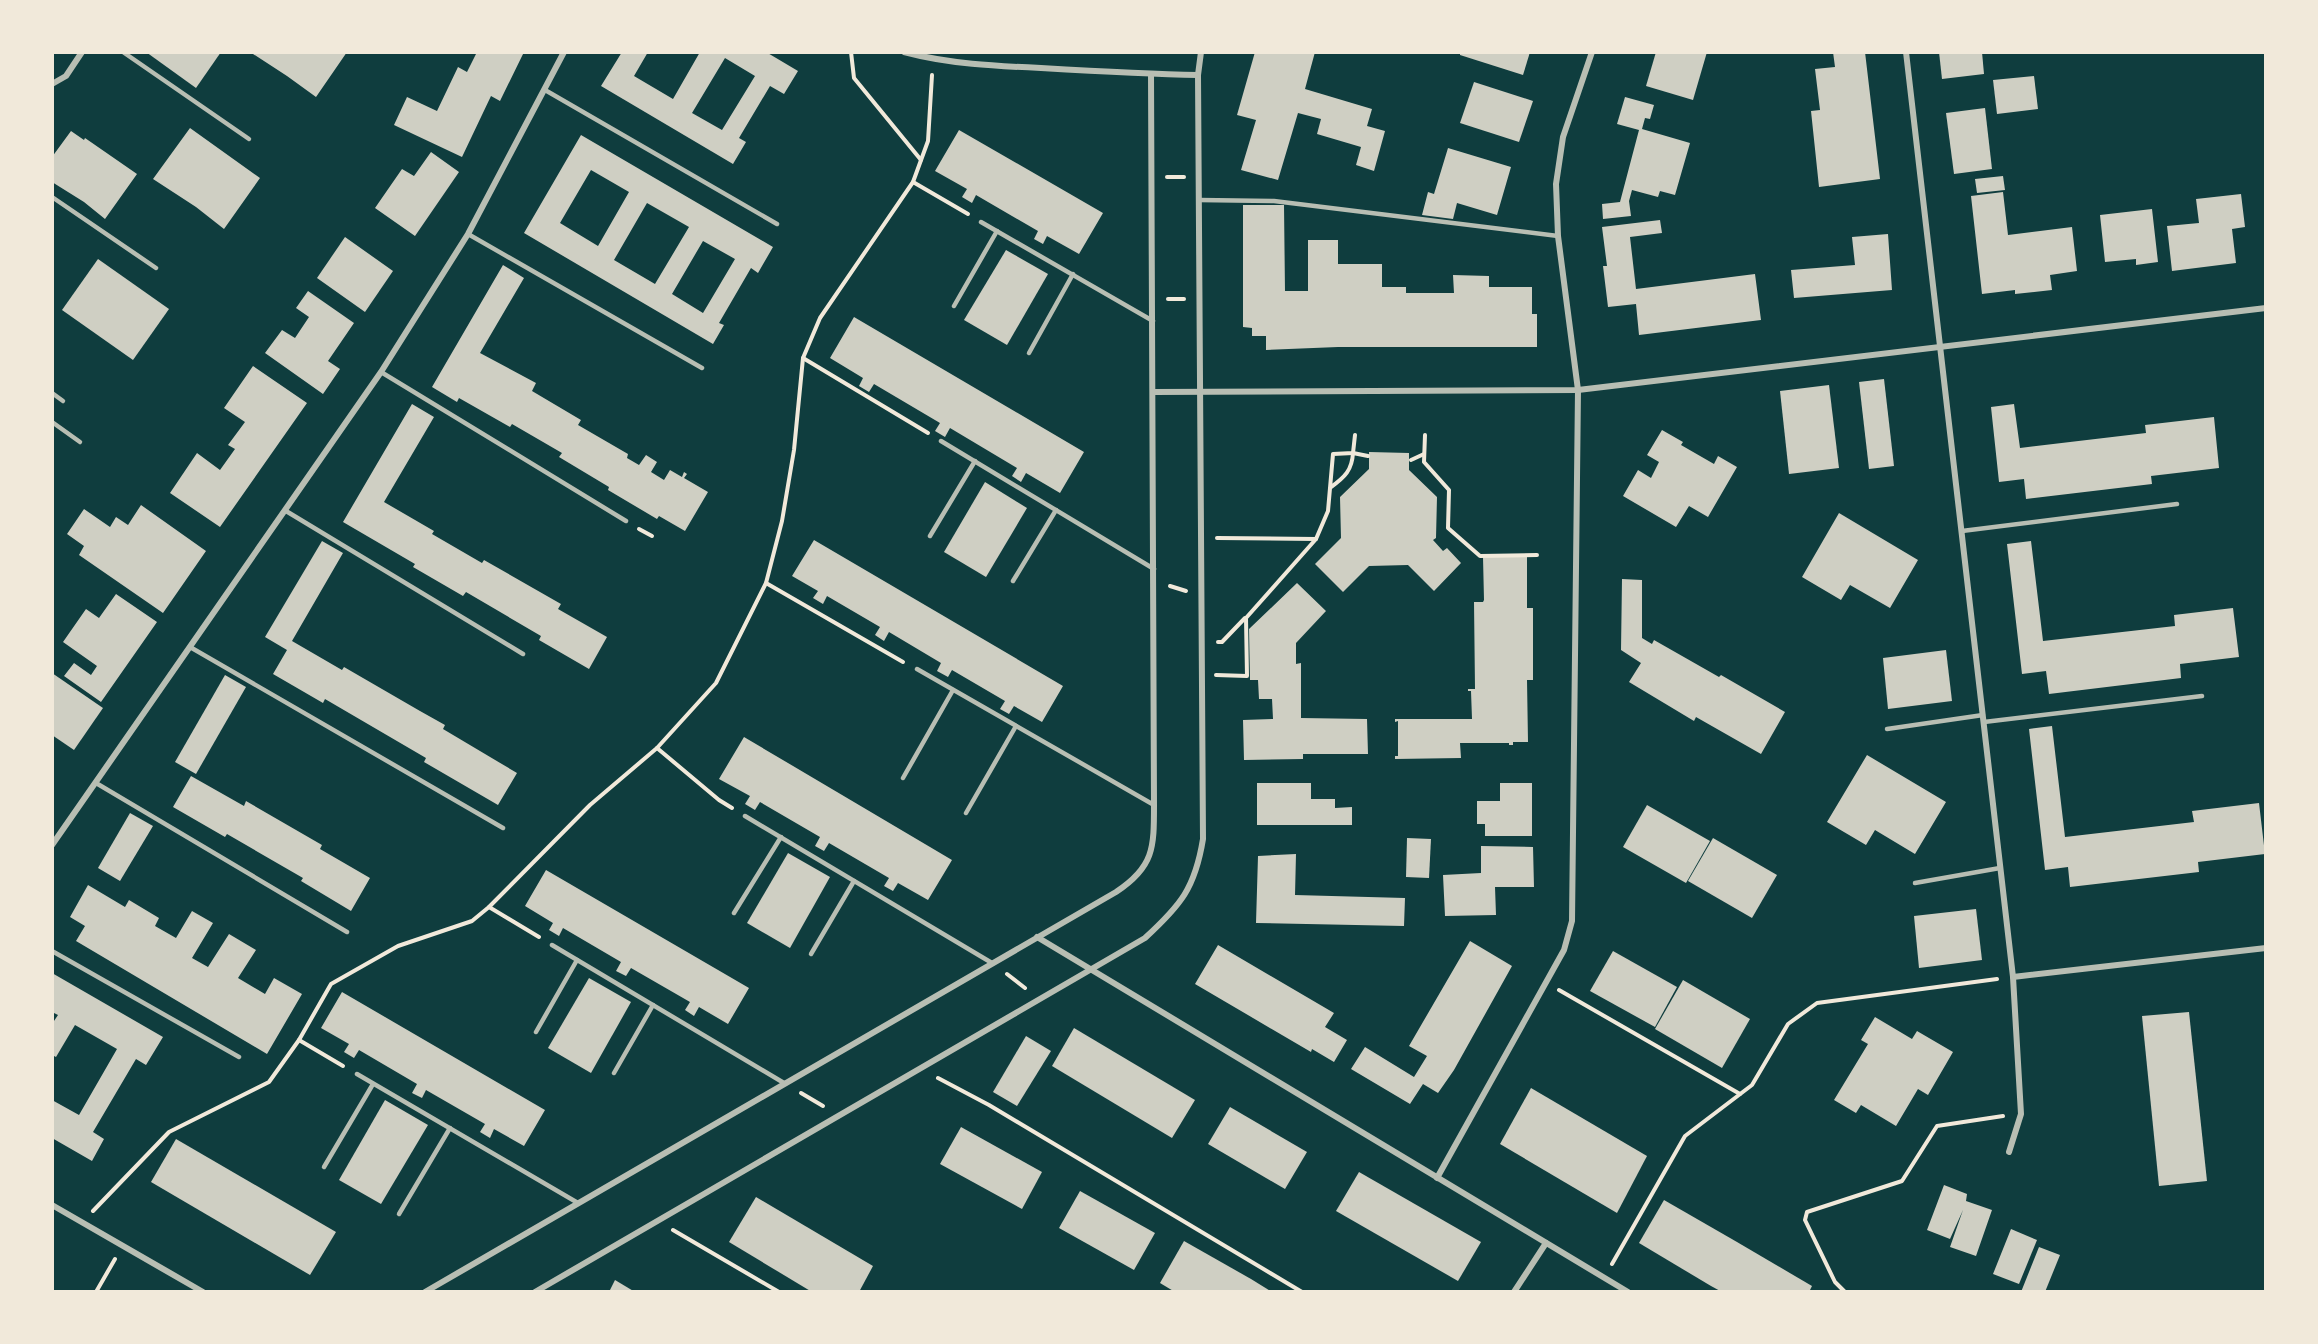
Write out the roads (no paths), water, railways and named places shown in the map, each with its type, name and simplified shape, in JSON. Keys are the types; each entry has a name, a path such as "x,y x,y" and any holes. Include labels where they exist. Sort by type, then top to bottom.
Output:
{"street":[{"path":"52,84 66,76 82,52"},
{"path":"52,845 381,372 468,234 564,52"},
{"path":"904,52 934,60 1198,75"},
{"path":"535,1292 1145,938 1171,914 1188,890 1198,866 1203,839 1198,75 1201,52"},
{"path":"1437,1178 1564,950 1572,921 1578,390 1558,236 1556,184 1563,137 1592,52"},
{"path":"1906,52 2013,977 2021,1114 2009,1152"},
{"path":"424,1292 1037,937 1133,880 1145,866 1152,849 1154,805 1151,74"},
{"path":"1154,392 1578,390 2265,308"},
{"path":"1037,937 1628,1292"},
{"path":"2013,977 2265,948"},
{"path":"52,1205 202,1292"},
{"path":"1514,1292 1546,1242"}],"lane":[{"path":"123,52 249,140"},
{"path":"545,90 777,224"},
{"path":"52,197 156,268"},
{"path":"1199,200 1274,201 1558,236"},
{"path":"981,222 1153,321"},
{"path":"954,306 997,231"},
{"path":"468,234 702,368"},
{"path":"1029,353 1073,274"},
{"path":"381,372 626,521"},
{"path":"52,393 63,401"},
{"path":"52,422 80,442"},
{"path":"941,441 1154,569"},
{"path":"930,536 975,461"},
{"path":"1962,531 2177,504"},
{"path":"1013,581 1056,510"},
{"path":"286,511 523,654"},
{"path":"190,647 503,828"},
{"path":"917,669 1154,805"},
{"path":"903,778 953,690"},
{"path":"1887,729 2202,696"},
{"path":"966,813 1016,726"},
{"path":"96,783 347,932"},
{"path":"745,816 992,963"},
{"path":"734,913 781,837"},
{"path":"1915,883 2000,868"},
{"path":"811,954 854,881"},
{"path":"552,945 784,1083"},
{"path":"52,951 238,1057"},
{"path":"536,1032 578,960"},
{"path":"614,1073 653,1005"},
{"path":"357,1074 578,1203"},
{"path":"324,1167 373,1084"},
{"path":"399,1214 450,1128"}]}
